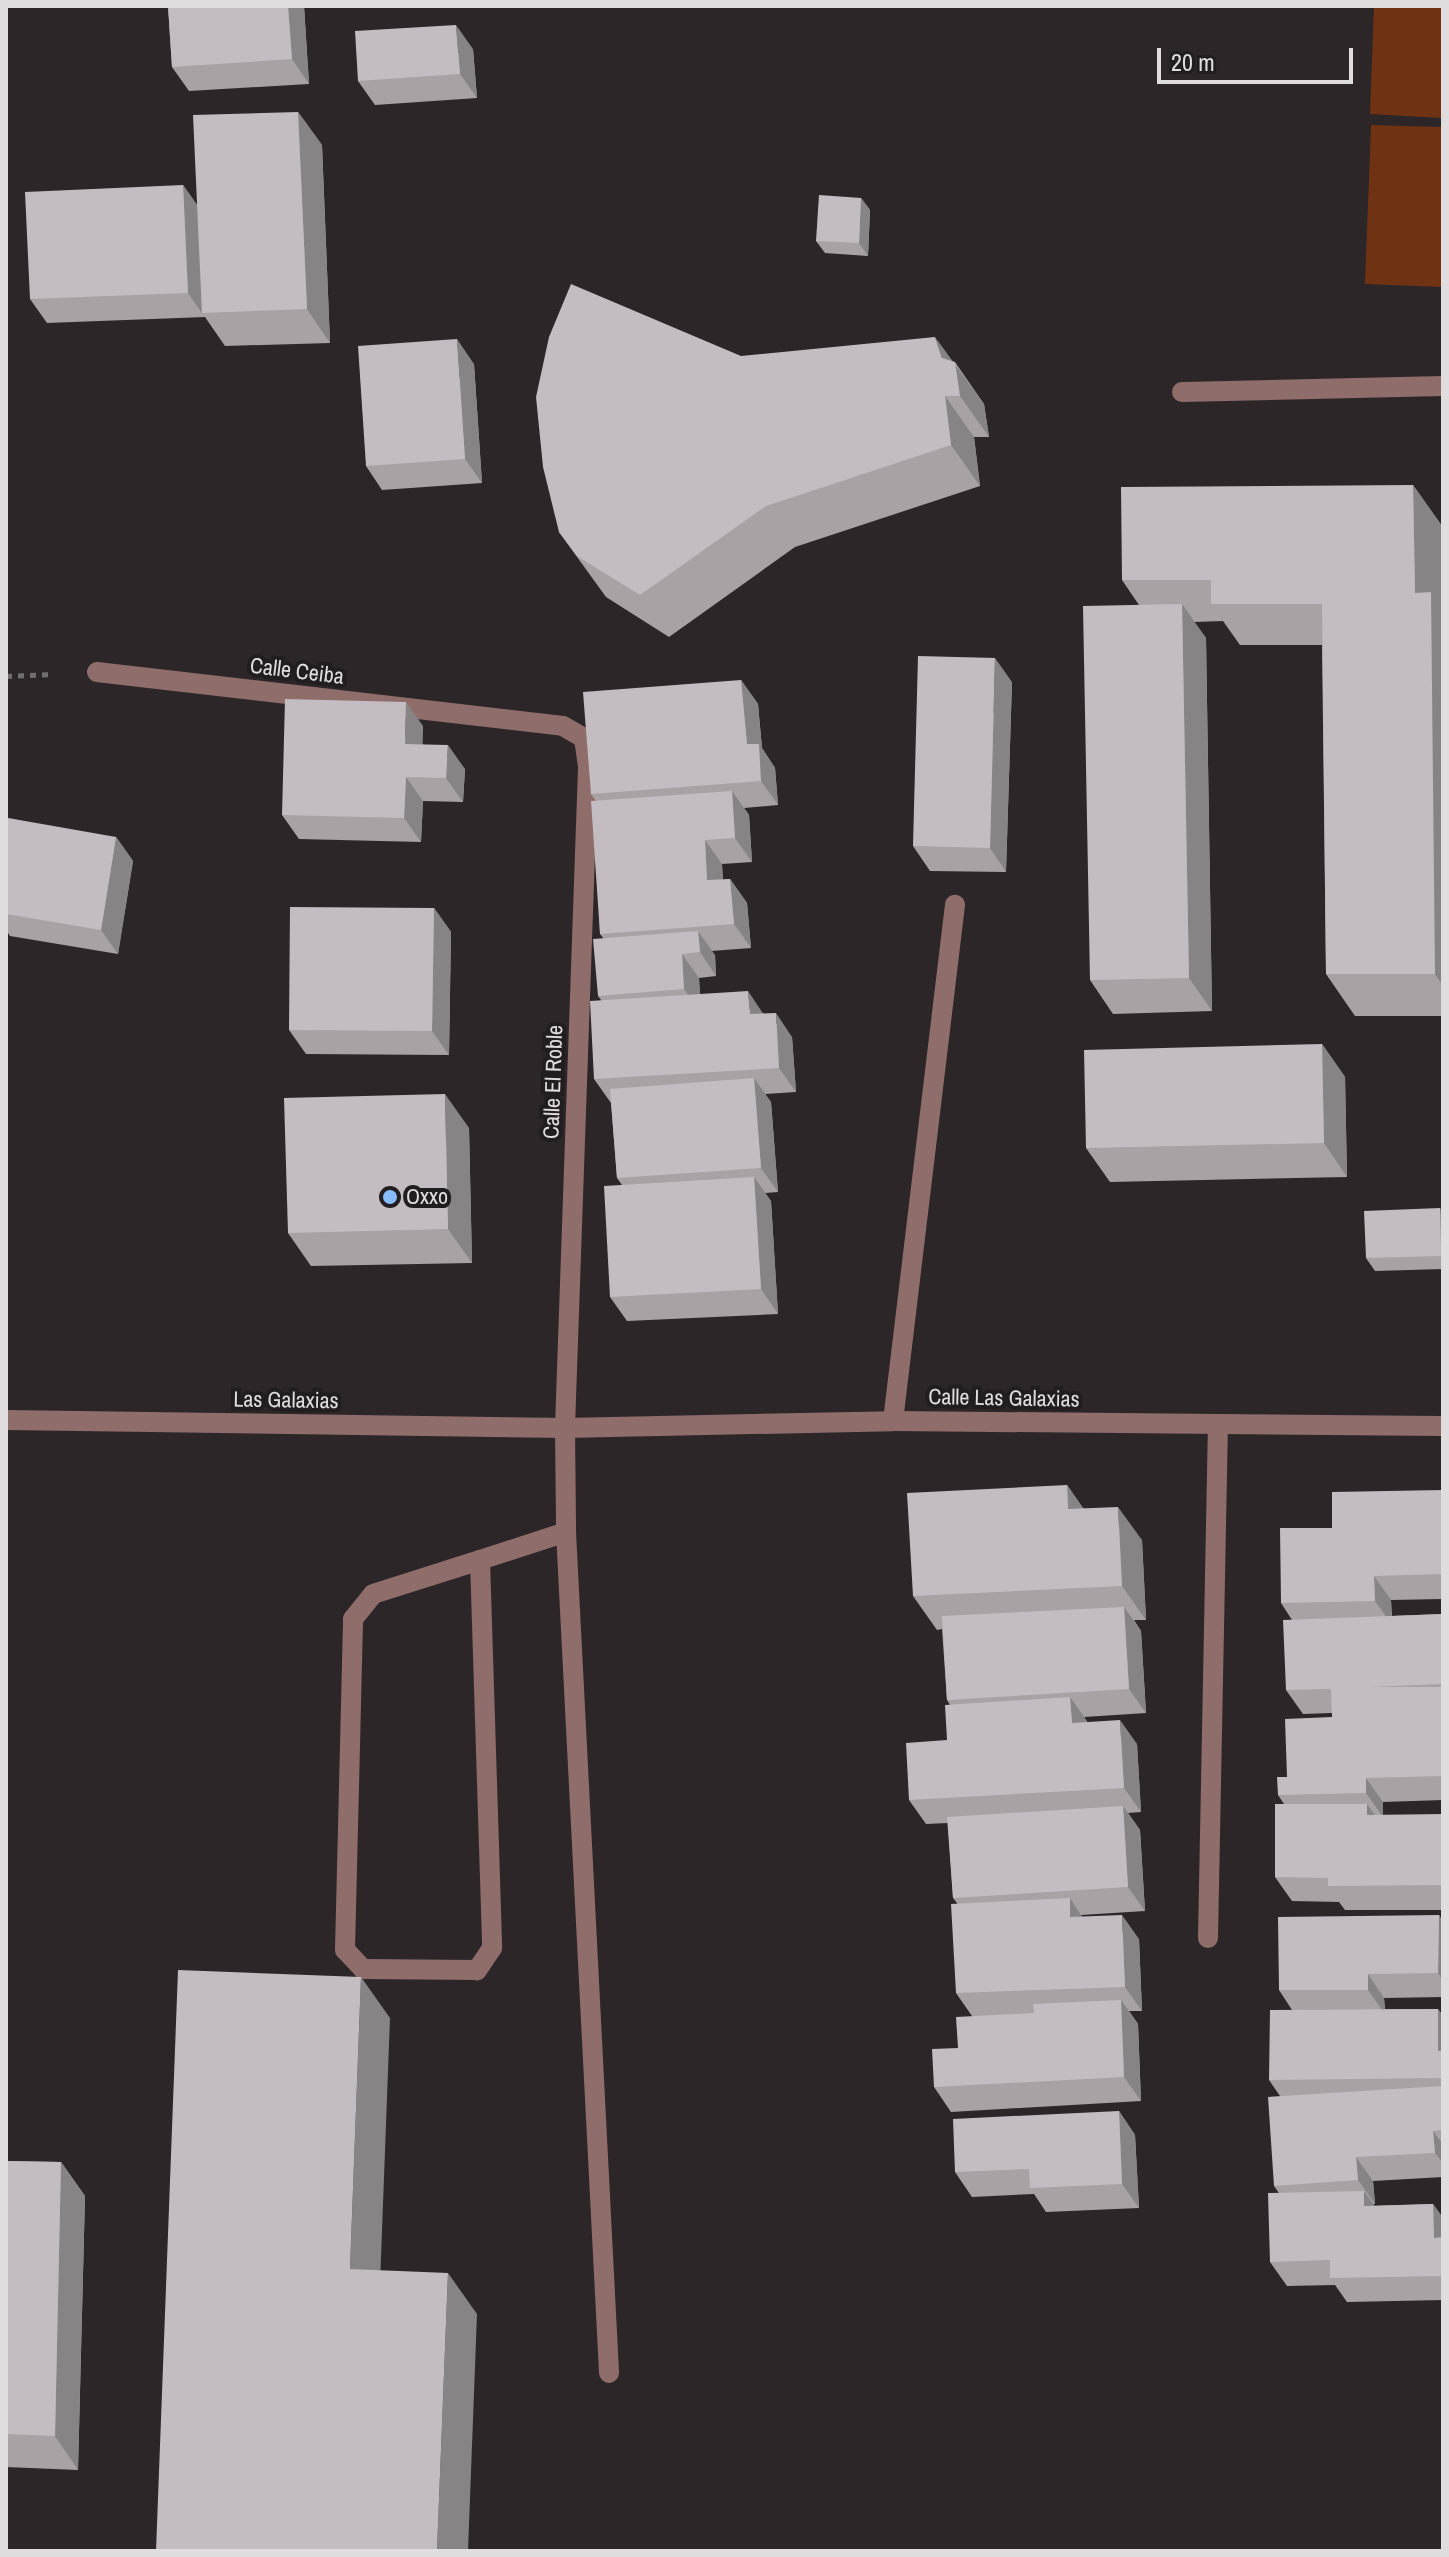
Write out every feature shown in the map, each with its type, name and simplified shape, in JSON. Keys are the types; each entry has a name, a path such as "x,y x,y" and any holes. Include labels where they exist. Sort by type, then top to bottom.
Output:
{"street":[{"path":"1182,392 1443,386"},
{"name":"Calle Ceiba","path":"97,672 563,726 584,738"},
{"name":"Calle El Roble","path":"584,738 588,768 565,1428 566,1532 609,2373"},
{"path":"893,1421 955,905"},
{"name":"Las Galaxias","path":"6,1420 565,1428"},
{"name":"Calle Las Galaxias","path":"565,1428 893,1421 1443,1426"},
{"path":"1208,1938 1218,1424"},
{"path":"480,1560 492,1948 477,1970 363,1969 345,1950 353,1619 373,1594 566,1532"}],"shaded area":[{"path":"1374,6 1443,6 1443,118 1370,114"},
{"path":"1371,125 1443,127 1443,287 1365,284"}],"building":[{"path":"168,6 288,6 292,59 172,67"},
{"path":"456,25 460,74 358,81 355,31"},
{"path":"298,112 307,309 202,313 193,115"},
{"path":"183,185 188,293 30,299 25,192"},
{"path":"819,195 861,198 859,243 816,241"},
{"path":"571,284 741,356 935,337 942,358 955,362 960,396 945,396 951,445 766,506 640,595 577,556 559,532 543,467 536,397 549,337"},
{"path":"457,339 465,459 366,466 358,346"},
{"path":"1413,485 1415,593 1431,592 1435,974 1326,974 1322,604 1211,604 1211,580 1122,580 1121,487"},
{"path":"1182,604 1189,978 1090,980 1083,606"},
{"path":"918,656 995,658 990,848 913,846"},
{"path":"741,680 747,744 759,744 761,781 591,794 583,692"},
{"path":"285,699 406,702 405,744 448,745 446,778 406,777 404,818 282,815"},
{"path":"732,791 735,838 705,840 707,880 730,879 734,924 600,934 591,801"},
{"path":"8,818 116,837 101,930 6,914"},
{"path":"290,907 434,908 432,1031 289,1030"},
{"path":"698,931 700,952 682,954 684,989 598,996 593,939"},
{"path":"748,991 750,1014 776,1013 779,1068 594,1079 590,1001"},
{"path":"1322,1044 1324,1143 1086,1148 1084,1050"},
{"path":"754,1078 761,1168 617,1178 610,1089"},
{"name":"Oxxo","path":"445,1094 448,1229 288,1233 284,1098"},
{"path":"754,1177 761,1289 610,1297 604,1186"},
{"path":"1440,1208 1441,1256 1366,1258 1364,1211"},
{"path":"1067,1485 1068,1509 1118,1507 1122,1586 913,1596 907,1493"},
{"path":"1443,1490 1443,1574 1374,1576 1375,1601 1281,1603 1280,1528 1332,1528 1332,1492"},
{"path":"1124,1607 1129,1689 947,1700 942,1616"},
{"path":"1443,1614 1443,1684 1370,1687 1441,1687 1443,1776 1366,1778 1366,1793 1278,1795 1277,1777 1287,1777 1285,1719 1332,1717 1331,1689 1286,1690 1283,1620"},
{"path":"1070,1697 1072,1723 1120,1720 1124,1788 909,1800 906,1743 947,1740 945,1705"},
{"path":"1275,1804 1367,1804 1367,1815 1443,1814 1443,1885 1328,1886 1328,1878 1275,1877"},
{"path":"1123,1806 1128,1887 953,1898 947,1817"},
{"path":"1070,1898 1070,1917 1122,1915 1125,1987 956,1993 951,1904"},
{"path":"1439,1915 1438,1973 1368,1974 1368,1990 1279,1990 1278,1917"},
{"path":"178,1970 361,1977 350,2269 448,2273 437,2551 156,2551"},
{"path":"1121,2000 1124,2077 934,2087 932,2049 958,2048 956,2017 1034,2013 1033,2004"},
{"path":"1438,2009 1438,2051 1443,2051 1443,2078 1269,2080 1270,2010"},
{"path":"1443,2086 1443,2130 1433,2131 1435,2153 1356,2157 1358,2180 1274,2186 1268,2097"},
{"path":"1119,2111 1122,2184 1030,2188 1029,2169 955,2172 953,2119"},
{"path":"6,2161 61,2162 55,2436 6,2434"},
{"path":"1364,2191 1364,2206 1433,2204 1434,2238 1443,2237 1443,2276 1330,2278 1330,2260 1270,2262 1268,2193"}],"place":[{"name":"Oxxo","path":"390,1197"}]}
